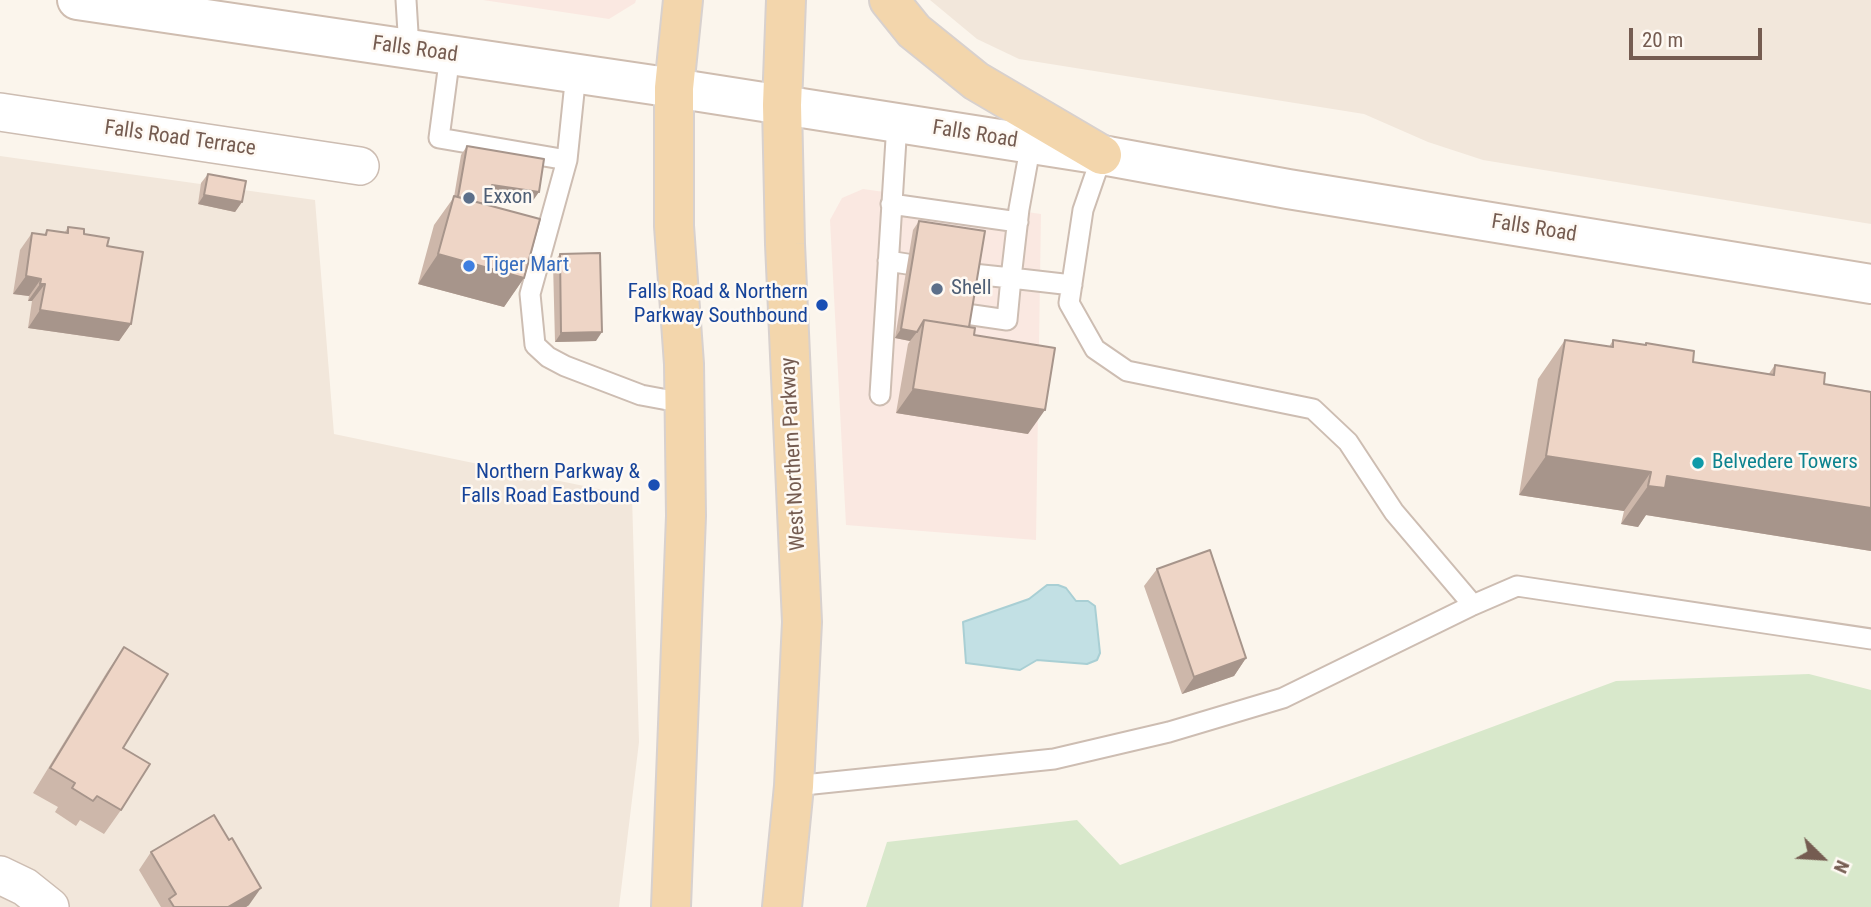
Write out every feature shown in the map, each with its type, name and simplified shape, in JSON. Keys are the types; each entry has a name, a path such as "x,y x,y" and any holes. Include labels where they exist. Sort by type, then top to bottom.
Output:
{"main road":[{"name":"Falls Road","path":"77,0 576,73 1102,155 1288,189 1871,284"},
{"path":"671,907 686,516 684,364 674,226 674,88 684,0"},
{"name":"West Northern Parkway","path":"782,907 793,786 802,622 787,301 782,105 786,0"},
{"path":"889,0 914,31 976,81 1102,155"}],"street":[{"name":"Falls Road Terrace","path":"0,113 359,166"},
{"path":"0,875 26,887 50,907"}],"lane":[{"path":"406,0 409,49"},
{"path":"450,55 439,138 567,160"},
{"path":"576,73 567,160 530,293 534,345 565,366 641,395 684,403"},
{"path":"880,395 898,263 891,204 897,123"},
{"path":"966,314 1007,320 1018,222 1031,144"},
{"path":"1102,155 1083,210 1069,303 1095,349 1127,371 1313,409 1348,442 1394,512 1473,605"},
{"path":"891,204 1018,222"},
{"path":"973,274 1072,285"},
{"path":"793,786 1054,759 1169,732 1283,698 1517,586 1871,639"}],"shaded area":[{"path":"483,0 636,0 609,19"},
{"path":"930,0 1871,0 1871,224 1483,160 1428,142 1364,114 1019,59 977,39"},
{"path":"0,156 315,200 334,434 632,496 639,742 619,907 0,907"},
{"path":"863,189 1041,214 1036,540 846,525 830,220 842,198"}],"green space":[{"path":"1809,674 1871,690 1871,907 866,907 887,842 1077,820 1120,865 1616,681"}],"water":[{"path":"1047,585 1066,588 1076,601 1088,601 1095,606 1100,653 1097,660 1087,664 1037,660 1020,670 966,663 963,622 1029,599"}],"building":[{"path":"467,146 544,159 539,192 492,185 488,205 458,197"},
{"path":"208,174 246,181 242,202 204,195"},
{"path":"454,196 540,219 524,278 438,254"},
{"name":"Shell","path":"919,221 985,231 969,327 924,320 917,332 901,329"},
{"path":"68,227 84,229 84,234 109,238 107,246 143,252 131,324 40,310 45,284 40,284 41,279 26,276 32,233 46,235 47,230 68,233"},
{"name":"Exxon","path":"600,253 602,332 561,333 560,254"},
{"path":"924,320 975,328 974,335 1055,348 1045,410 913,389"},
{"name":"Belvedere Towers","path":"1565,340 1613,347 1613,340 1694,351 1693,362 1774,375 1775,365 1825,373 1824,384 1871,392 1871,508 1667,476 1665,488 1648,486 1651,472 1546,456"},
{"path":"1210,550 1246,658 1194,677 1157,569"},
{"path":"124,647 168,674 123,748 150,764 121,810 97,796 93,801 72,788 75,783 50,768"},
{"path":"214,815 229,840 232,838 261,888 228,907 174,907 169,899 176,894 151,852"}],"place":[{"name":"Exxon","path":"469,198"},
{"name":"Tiger Mart","path":"469,266"},
{"name":"Shell","path":"937,289"},
{"name":"Falls Road & Northern Parkway Southbound","path":"822,305"},
{"name":"Belvedere Towers","path":"1698,463"},
{"name":"Northern Parkway & Falls Road Eastbound","path":"654,485"}]}
